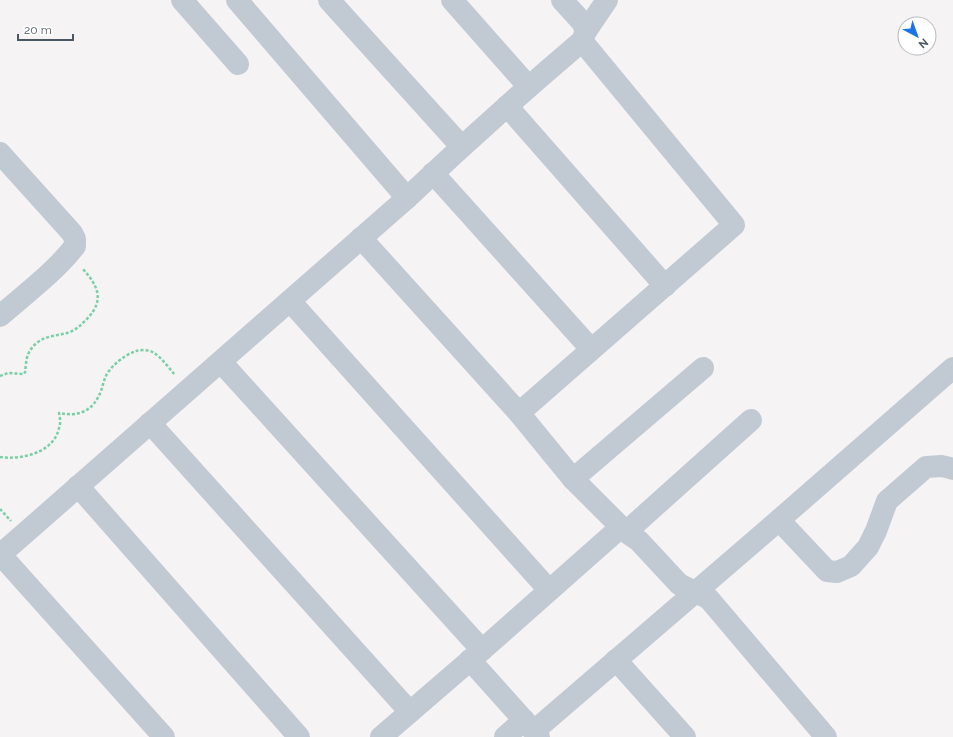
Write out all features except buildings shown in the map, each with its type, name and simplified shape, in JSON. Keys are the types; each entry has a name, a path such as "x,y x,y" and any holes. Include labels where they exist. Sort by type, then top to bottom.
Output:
{"street":[{"path":"182,0 238,64"},
{"path":"237,0 407,198"},
{"path":"330,0 461,146"},
{"path":"452,0 528,86"},
{"path":"519,413 734,225 584,36 582,22 562,0"},
{"path":"164,737 0,555 407,198 461,146 584,36 607,0"},
{"path":"507,106 665,286"},
{"path":"0,153 72,233 75,239 75,246 70,252 0,316"},
{"path":"433,173 591,349"},
{"path":"361,238 519,413 573,479 623,530 639,541 680,584 687,589 709,599 826,737"},
{"path":"290,301 549,590"},
{"path":"221,362 476,655 533,730"},
{"path":"573,479 703,368"},
{"path":"505,737 533,730 696,592 953,368"},
{"path":"381,737 549,590 623,530 751,420"},
{"path":"150,423 410,712"},
{"path":"779,520 827,571 837,572 850,566 868,547 887,501 926,467 942,466 953,469"},
{"path":"78,486 299,737"},
{"path":"616,660 684,737"}],"path":[{"path":"0,376 8,373 24,374 27,357 32,347 37,342 43,338 74,330 94,310 98,295 96,288 91,278 70,252"},
{"path":"0,457 14,458 30,456 46,447 57,435 60,427 59,413 82,413 93,405 107,374 120,360 134,352 141,350 154,353 189,389"}]}
